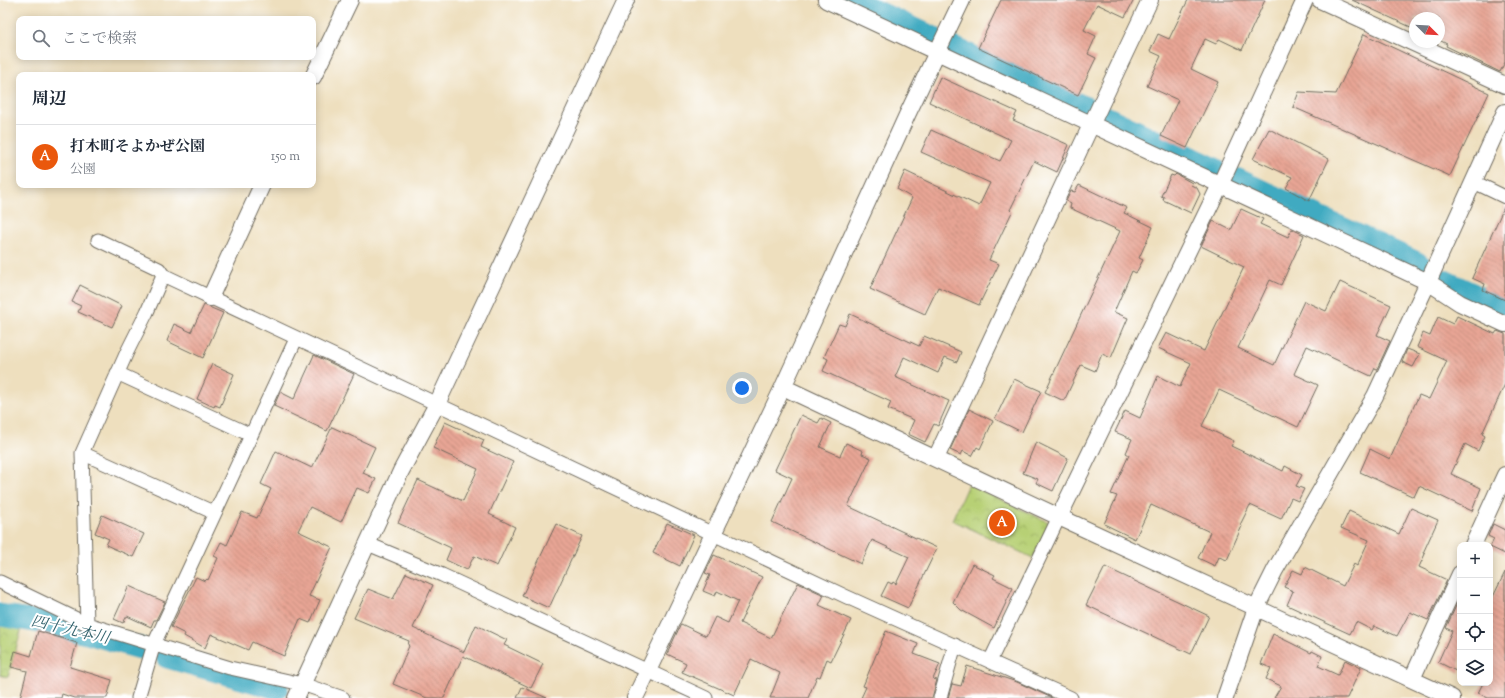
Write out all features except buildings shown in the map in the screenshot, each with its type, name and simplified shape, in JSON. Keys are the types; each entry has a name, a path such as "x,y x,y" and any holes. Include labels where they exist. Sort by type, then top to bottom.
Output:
{"street":[{"path":"316,72 350,0"},
{"path":"299,691 401,471 437,404 626,0"},
{"path":"826,0 1428,282 1460,303 1505,324"},
{"path":"635,698 783,387 908,113 962,0"},
{"path":"936,458 1150,0"},
{"path":"990,661 1220,185 1305,0"},
{"path":"1320,0 1505,85"},
{"path":"1225,698 1256,608 1275,570 1375,396 1505,112"},
{"path":"1474,182 1505,196"},
{"path":"210,298 261,188"},
{"path":"98,240 159,270 163,275 296,339 713,534 1071,698"},
{"path":"87,624 82,453 117,373 147,312 163,275"},
{"path":"138,698 154,644 296,339"},
{"path":"117,373 251,434"},
{"path":"783,387 1452,698"},
{"path":"82,453 215,513"},
{"path":"1474,542 1505,475"},
{"path":"368,544 442,576 706,698"},
{"path":"1412,679 1458,578"},
{"path":"0,582 87,624 299,691 343,698"},
{"path":"940,698 955,645"}],"green space":[{"path":"968,484 1050,523 1033,558 952,520"},
{"path":"0,620 23,624 8,677 0,675"}],"waterway":[{"path":"851,0 932,37"},
{"path":"947,45 1086,108"},
{"path":"1101,115 1215,169"},
{"path":"1236,179 1417,263 1422,267"},
{"path":"1442,280 1505,309"},
{"name":"四十九本川","path":"0,615 40,622 87,633 140,648"},
{"name":"四十九本川","path":"167,657 277,688"}],"place":[{"name":"打木町そよかぜ公園","path":"1002,523"}]}
